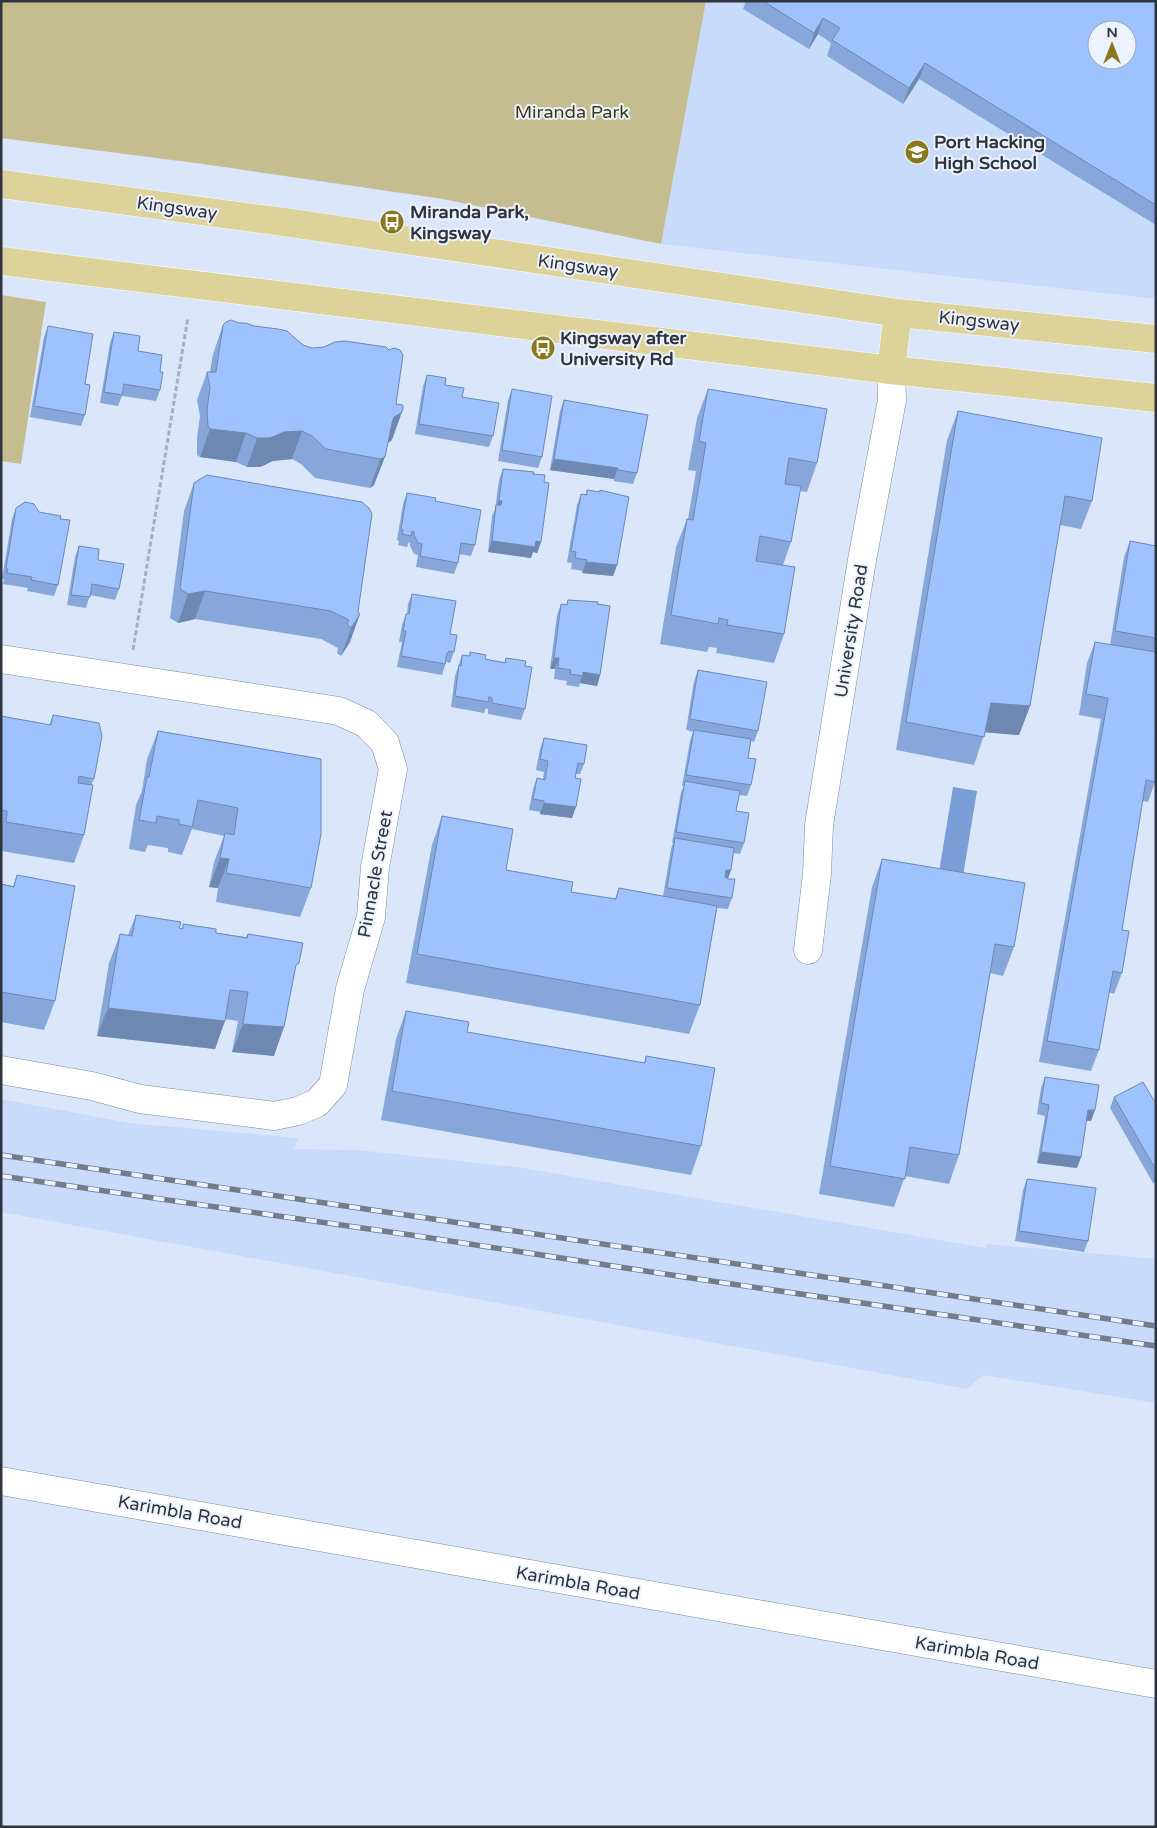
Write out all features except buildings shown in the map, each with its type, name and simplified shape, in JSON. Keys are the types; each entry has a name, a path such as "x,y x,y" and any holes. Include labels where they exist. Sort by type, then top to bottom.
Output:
{"main road":[{"name":"Kingsway","path":"1,184 291,223 898,313 1156,339"},
{"path":"1,261 891,370 1156,398"},
{"name":"University Road","path":"891,370 898,313"}],"street":[{"name":"University Road","path":"808,950 817,874 819,826 862,560 892,400 891,370"},
{"name":"Pinnacle Street","path":"1,659 339,711 367,724 385,743 393,769 375,867 371,917 350,989 333,1085 317,1103 298,1111 274,1116 140,1099 92,1086 1,1070"},
{"name":"Karimbla Road","path":"1,1481 1156,1684"}],"path":[{"path":"128,678 188,317"}],"shaded area":[{"name":"Port Hacking High School","path":"706,1 1156,1 1156,299 661,244"},
{"path":"1,1099 129,1123 298,1138 294,1149 357,1150 523,1168 986,1248 987,1244 1156,1259 1156,1403 983,1375 967,1389 1,1212"}],"green space":[{"name":"Miranda Park","path":"1,1 706,1 661,244 443,199 203,164 1,138"},
{"path":"1,295 46,302 21,464 1,461"}],"water":[{"path":"953,787 977,791 961,888 937,884"}],"railway":[{"path":"1,1155 1156,1326"},
{"path":"1,1176 1156,1346"}],"place":[{"name":"Port Hacking High School","path":"917,152"},
{"name":"Miranda Park, Kingsway","path":"392,222"},
{"name":"Kingsway after University Rd","path":"543,348"}]}
